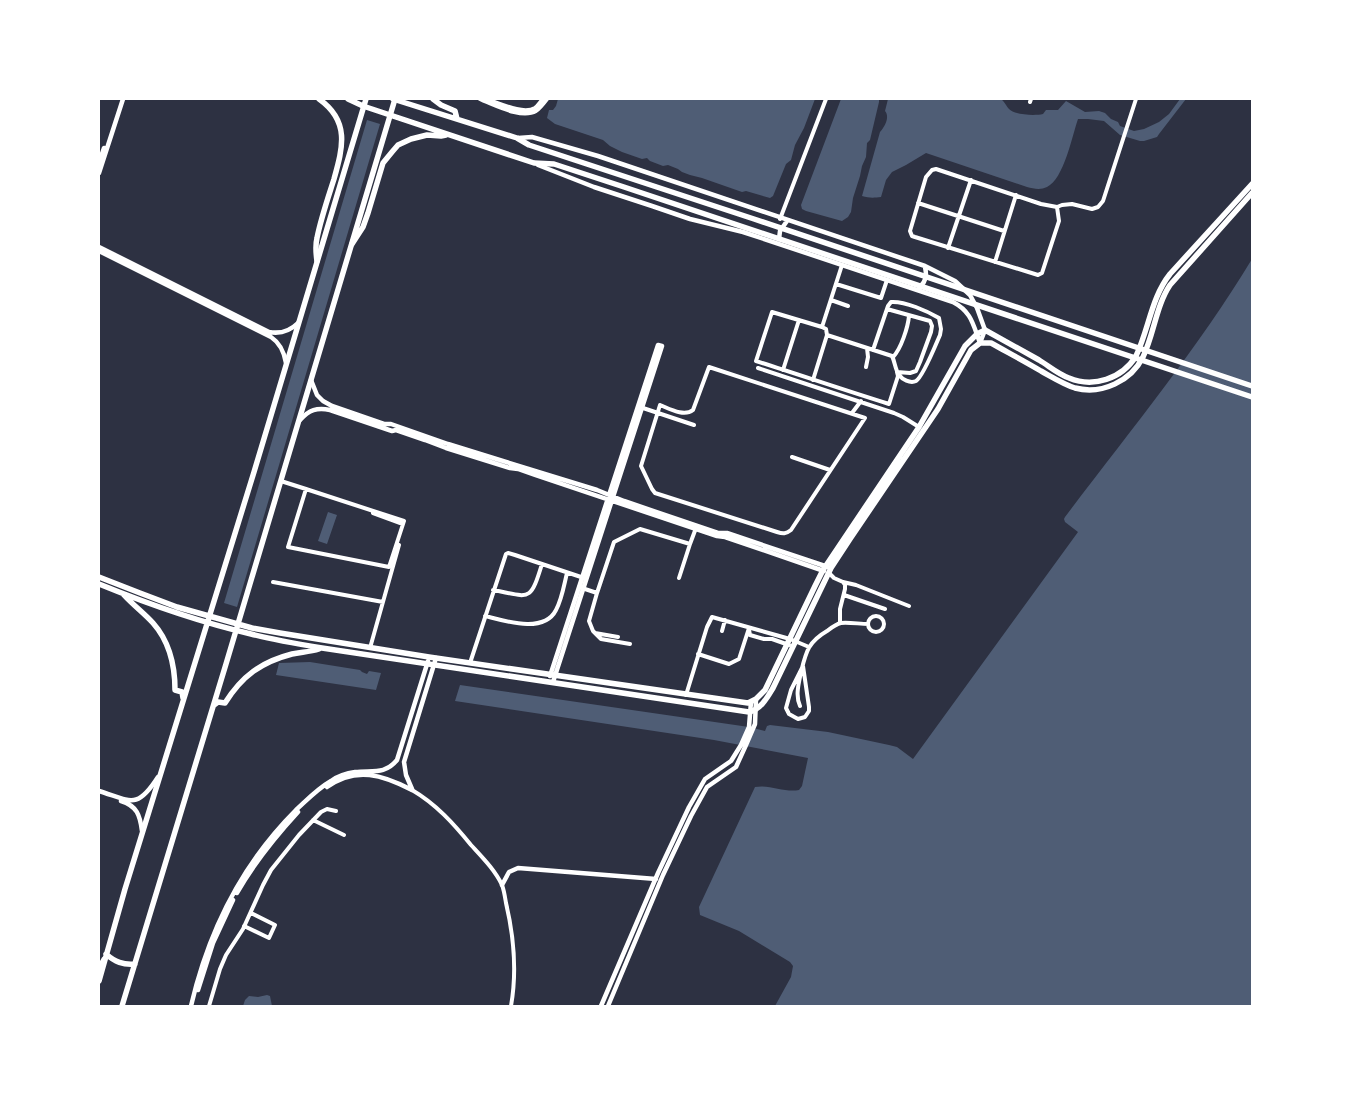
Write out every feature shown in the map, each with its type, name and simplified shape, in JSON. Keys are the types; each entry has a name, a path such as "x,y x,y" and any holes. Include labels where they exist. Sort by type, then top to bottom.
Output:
{"main road":[{"path":"317,261 317,238 340,157 342,140 336,116 319,99"},
{"path":"348,99 363,106 534,163 554,164 589,175 1252,396"},
{"path":"99,981 183,700 207,622 216,600 366,99"},
{"path":"122,1006 394,99 517,138 529,145 1252,386"},
{"path":"433,99 455,111 457,119"},
{"path":"352,244 368,213 383,163 392,152 398,146 412,139 448,134"},
{"path":"99,577 160,601 280,634 370,648 435,662 551,682 750,712 765,702 773,688 815,586 921,428 965,346 984,330 1076,381 1103,381 1119,374 1136,356 1164,283 1252,184"},
{"path":"921,428 938,409 971,350 980,343 990,343 1059,381 1074,387 1084,389 1101,388 1121,381 1134,370 1144,355 1168,288 1252,193"},
{"path":"99,584 168,610 282,641 322,648 428,660"},
{"path":"123,594 154,624 162,636 171,656 175,690 182,693 183,700"},
{"path":"435,662 470,663 748,703 765,690 792,642"},
{"path":"214,704 218,702 225,703 241,682 267,663 291,654 322,648"},
{"path":"106,956 120,963 135,964"},
{"path":"99,968 106,956"}],"street":[{"path":"99,163 121,99"},
{"path":"99,173 121,99"},
{"path":"480,99 528,114 535,112 545,99"},
{"path":"486,99 520,110 528,110 533,109 545,99"},
{"path":"780,219 826,99"},
{"path":"1057,207 1059,221 1042,273 1038,276 912,236 910,231 926,177 932,170 940,170 1033,202 1057,207 1072,204 1092,208 1098,207 1101,204 1136,99"},
{"path":"517,138 532,137 598,156 780,219 925,266 961,285 973,301 984,330 980,343"},
{"path":"534,163 570,178 690,219 743,232 953,302 968,313 980,343"},
{"path":"948,248 971,180"},
{"path":"995,262 1016,195"},
{"path":"918,203 1004,231"},
{"path":"779,244 780,231 787,221"},
{"path":"99,247 269,332 276,333 288,330 299,322"},
{"path":"99,251 270,337 280,346 286,363"},
{"path":"822,327 842,265"},
{"path":"917,290 926,280 925,266"},
{"path":"836,284 881,298 887,280"},
{"path":"831,300 848,306"},
{"path":"874,350 889,304 897,302 937,317 940,320 940,336 918,380 914,382 908,381 897,372"},
{"path":"887,309 930,322 932,326 916,371 910,373 897,372"},
{"path":"813,380 827,335 826,329 772,312 756,361 813,380 889,404 898,376 893,357"},
{"path":"893,357 898,352 909,316"},
{"path":"784,370 799,320"},
{"path":"827,335 893,357"},
{"path":"551,682 640,407 662,346 658,345 640,407"},
{"path":"866,367 868,360 867,348"},
{"path":"709,367 852,413 865,418 791,530 786,534 655,493 641,466 660,406 685,413 693,410 709,367"},
{"path":"758,368 903,416 921,428"},
{"path":"311,380 319,399 332,406 597,490 610,498"},
{"path":"852,413 861,401"},
{"path":"640,407 694,425"},
{"path":"299,421 315,409 330,410 696,527 718,533 727,533 827,569 834,578 910,606"},
{"path":"792,457 830,470"},
{"path":"281,481 404,521 405,523"},
{"path":"306,489 288,547 389,567 405,523"},
{"path":"373,513 405,523"},
{"path":"370,648 405,523"},
{"path":"679,578 696,527"},
{"path":"630,644 601,639 591,628 589,621 614,542 640,529 690,544"},
{"path":"470,663 506,554 584,579"},
{"path":"493,590 522,596 528,594 533,590 542,564"},
{"path":"485,616 512,622 542,623 556,611 567,573"},
{"path":"273,582 383,602"},
{"path":"840,623 840,609 845,585 843,582"},
{"path":"581,588 597,593"},
{"path":"844,595 885,610"},
{"path":"877,616 882,618 884,624 883,629 876,632 870,629 868,624 872,617 877,616"},
{"path":"686,695 711,618 714,617 754,628 809,647"},
{"path":"722,631 725,620"},
{"path":"800,706 798,702 798,688 804,658 809,647 822,634 840,623 868,624"},
{"path":"749,628 748,632 750,635 764,639 792,642"},
{"path":"698,654 729,664 739,659 749,628"},
{"path":"595,633 618,637"},
{"path":"767,639 769,633"},
{"path":"193,1006 199,974 215,931 226,906 250,866 277,830 310,797 328,783 344,774 382,770 393,765 402,747 428,660"},
{"path":"412,790 407,781 404,762 435,662"},
{"path":"803,666 809,711 805,718 798,719 789,714 786,708 793,684 803,666"},
{"path":"752,724 756,709 754,700"},
{"path":"601,1006 654,881 704,779 731,761 741,750 754,729 750,712 754,700"},
{"path":"608,1006 661,881 688,823 707,787 736,767 741,750"},
{"path":"99,792 129,800 137,800 149,791 161,772"},
{"path":"193,1006 213,944 233,900 247,876 298,812 337,781 359,774 374,775 394,781 430,802 461,832 487,863 502,885 509,914 513,944 514,978 511,1006"},
{"path":"99,792 133,806 139,817 142,836"},
{"path":"209,1006 220,968 251,913 271,870 313,820 324,810 336,812"},
{"path":"313,820 344,835"},
{"path":"502,885 509,872 518,868 661,881"},
{"path":"244,926 269,938 275,925 251,913"}],"water":[{"path":"558,99 815,99 795,145 791,160 786,164 773,196 770,198 746,191 742,192 690,175 668,165 663,166 647,158 642,159 622,152 603,140 555,124 547,118 549,110 553,110"},
{"path":"841,99 879,99 851,212 842,221 806,211 802,209 801,205"},
{"path":"888,99 1001,99 1012,111 1030,115 1043,114 1046,110 1058,110 1066,101 1085,112 1099,111 1105,113 1111,119 1118,122 1120,126 1134,131 1144,129 1159,122 1169,114 1180,99 1186,99 1157,137 1144,141 1120,135 1104,121 1078,119 1063,166 1053,182 1045,188 1027,187 926,153 892,172 886,180 881,197 864,197 862,196 880,132 887,119 885,111"},
{"path":"367,120 380,124 237,607 224,603"},
{"path":"1252,259 1252,1006 775,1006 791,977 793,966 790,962 739,931 700,915 699,907 755,787 799,790 802,786 808,758 714,740 455,701 460,685 749,727 765,731 767,726 770,725 828,732 897,747 913,759 1078,532 1065,522 1065,517 1186,358"},
{"path":"328,512 337,515 327,544 318,541"},
{"path":"310,662 360,670 367,674 369,671 381,673 376,690 276,675 279,663"},
{"path":"249,996 270,996 272,1006 243,1006"}]}
